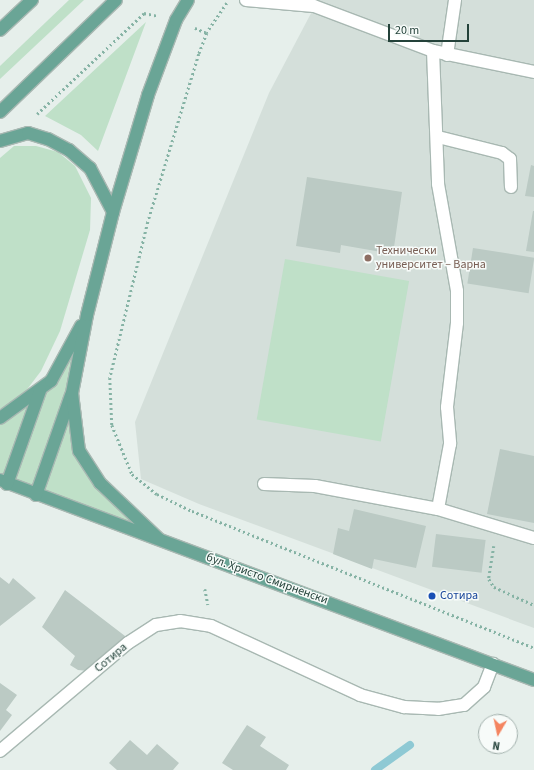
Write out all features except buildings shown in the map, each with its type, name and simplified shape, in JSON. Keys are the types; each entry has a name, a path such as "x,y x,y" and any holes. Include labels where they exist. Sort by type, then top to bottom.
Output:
{"main road":[{"path":"0,30 32,0"},
{"path":"0,112 116,0"},
{"path":"36,496 72,393 87,315 113,212 148,95 176,20 188,0"},
{"path":"0,140 15,135 28,133 48,139 69,150 90,168 113,212"},
{"path":"0,418 40,391 51,381 87,315"},
{"path":"2,484 40,391"},
{"path":"72,393 79,451 100,483 159,539"},
{"name":"бул. Христо Смирненски","path":"2,484 159,539 534,680"}],"street":[{"path":"246,0 314,6 433,51 534,72"},
{"path":"447,55 455,0"},
{"path":"433,51 438,137 438,184 457,291 457,317 447,407 450,444 438,508"},
{"path":"438,137 502,154 510,159 511,187"},
{"path":"264,484 315,486 438,508 499,529 534,538"},
{"name":"Сотира","path":"0,751 128,643 156,625 180,621 211,626 360,695 404,707 438,709 464,705 484,687 493,664"}],"path":[{"path":"229,0 207,33 148,222 110,378 112,425 132,474 157,494 192,511 534,648"},
{"path":"15,135 144,13 176,20 207,33"},
{"path":"499,529 489,578 494,587 534,605"}],"shaded area":[{"name":"Технически университет – Варна","path":"318,0 534,0 534,628 199,504 141,479 135,422 269,93"}],"green space":[{"path":"69,0 84,0 0,79 0,66"},
{"path":"146,22 98,151 81,135 45,116"},
{"path":"14,146 36,146 58,152 75,166 91,198 90,230 60,331 41,371 19,400 0,409 0,158"},
{"path":"285,259 409,281 381,441 257,420"},
{"path":"87,315 72,393 79,451 100,483 159,539 0,480 0,418 40,391"}],"waterway":[{"path":"375,770 410,745"}],"place":[{"name":"Технически университет – Варна","path":"368,258"},
{"name":"Сотира","path":"432,596"}]}
